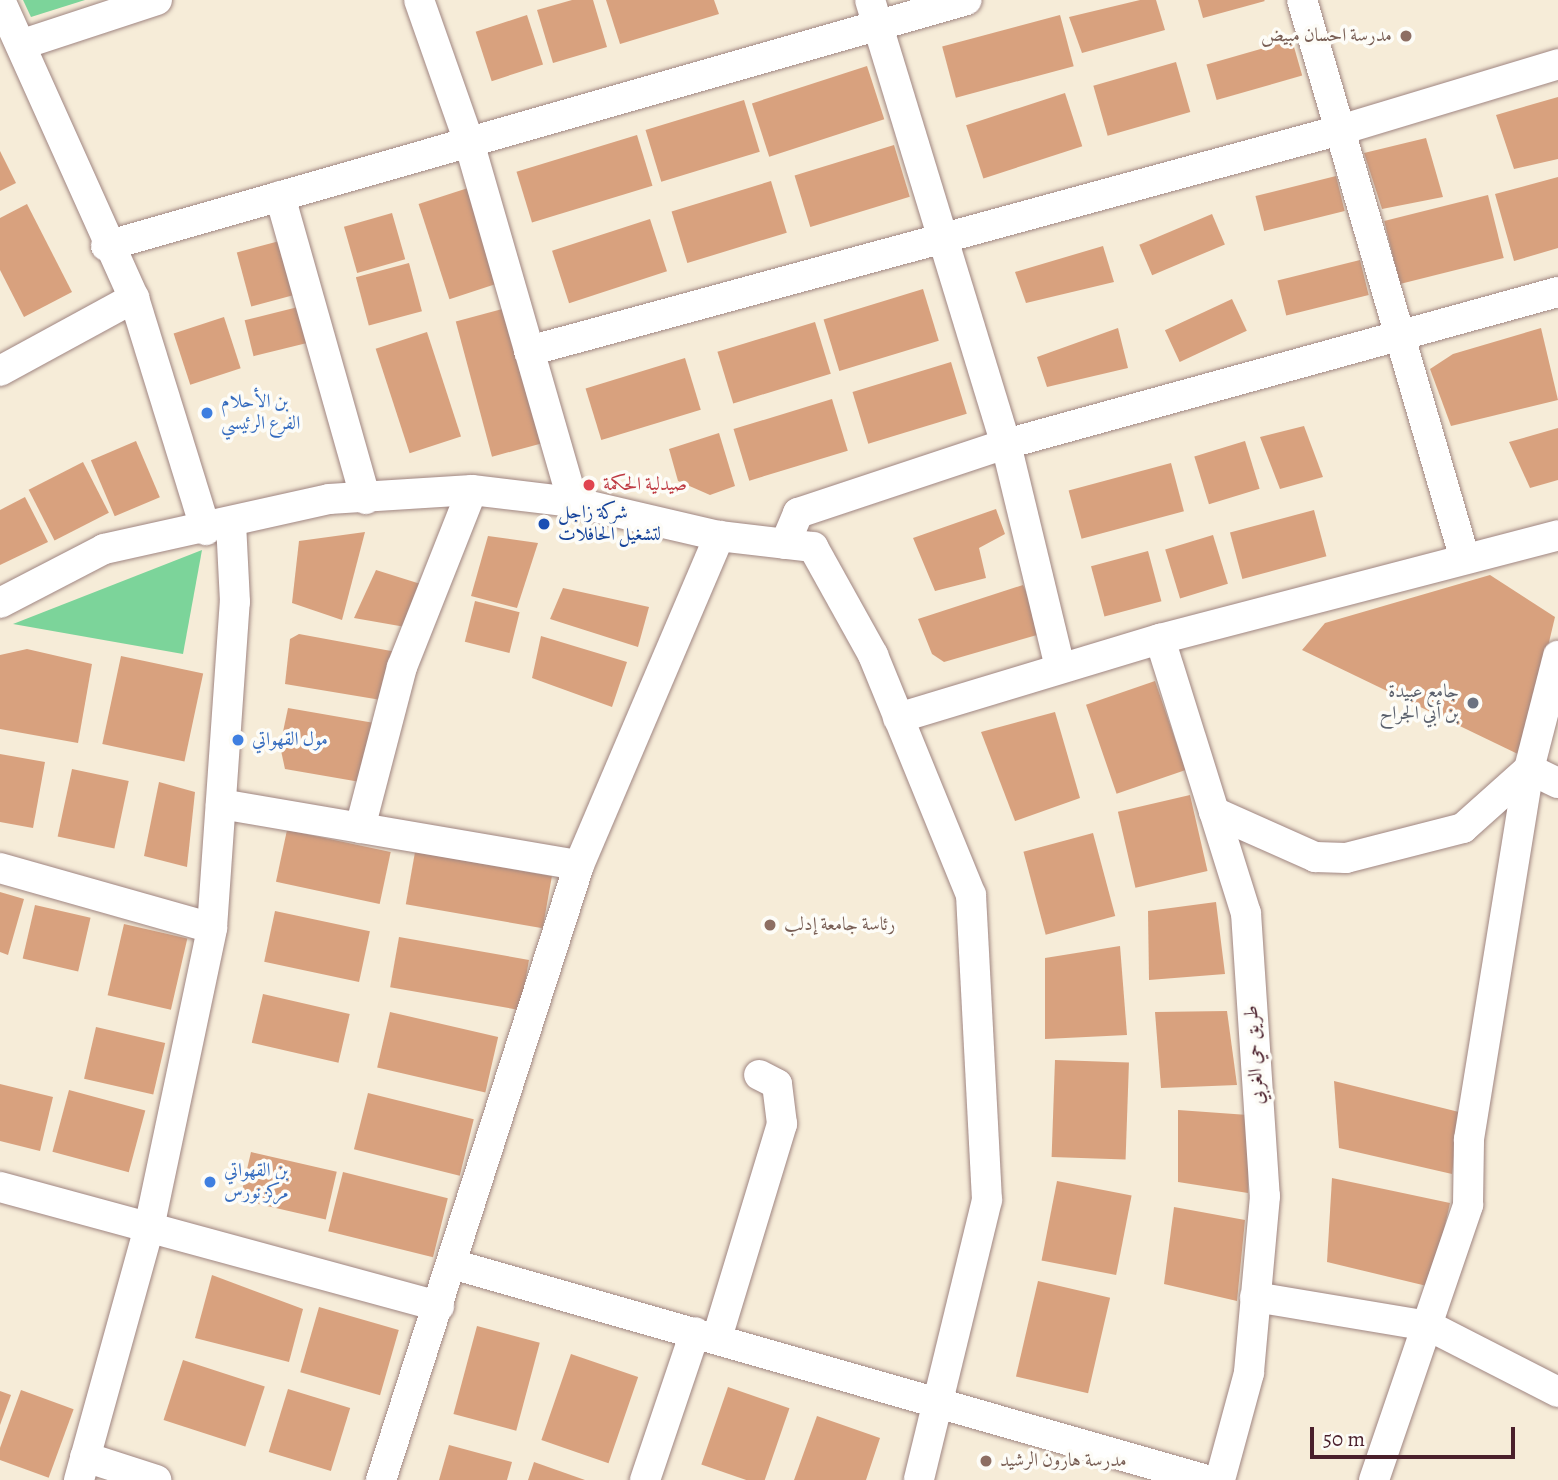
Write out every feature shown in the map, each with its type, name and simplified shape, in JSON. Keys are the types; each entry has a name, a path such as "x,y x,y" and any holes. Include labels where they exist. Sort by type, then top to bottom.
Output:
{"street":[{"path":"0,0 23,44 106,246 134,298 218,527 235,602 212,928 149,1228 82,1468 156,1480"},
{"path":"23,44 157,0"},
{"path":"419,0 469,142 573,502"},
{"path":"106,246 469,142 874,13 967,0"},
{"path":"1303,0 1464,556"},
{"path":"874,13 1006,444 1060,667"},
{"path":"529,351 1340,130 1558,64"},
{"path":"280,196 366,499"},
{"path":"785,544 798,513 1006,444 1558,292"},
{"path":"0,371 134,298"},
{"path":"360,828 402,667 472,490"},
{"path":"0,603 104,549 218,527 328,499 366,499 472,490 573,502 719,536 813,547 873,655 971,895 987,1200 941,1402 919,1480"},
{"path":"898,718 1160,639 1464,556 1558,535"},
{"path":"381,1480 579,866 719,536"},
{"name":"طريق حي الغربي","path":"1160,639 1246,913 1265,1196 1249,1373 1220,1480"},
{"path":"1374,1480 1468,1206 1469,1139 1529,769 1558,656"},
{"path":"1214,812 1315,857 1346,858 1463,828 1529,769"},
{"path":"1529,769 1558,783"},
{"path":"221,804 579,866"},
{"path":"0,868 212,928"},
{"path":"645,1480 706,1335 782,1124 777,1084 759,1075"},
{"path":"0,1187 439,1306"},
{"path":"452,1264 1207,1480"},
{"path":"1255,1297 1429,1326 1558,1392"}],"green space":[{"path":"23,0 85,0 31,17"},
{"path":"202,550 183,654 13,624"}],"building":[{"path":"572,0 593,0 607,47 553,63 537,10"},
{"path":"606,0 714,0 719,14 620,44"},
{"path":"1140,0 1156,0 1165,30 1082,53 1069,17"},
{"path":"1198,0 1264,0 1265,1 1203,18"},
{"path":"527,15 543,64 492,81 476,32"},
{"path":"1060,15 1074,66 956,98 942,47"},
{"path":"1292,40 1302,76 1217,100 1206,65"},
{"path":"1176,62 1190,112 1108,136 1093,86"},
{"path":"867,66 884,119 769,157 752,103"},
{"path":"1065,93 1082,146 983,178 966,125"},
{"path":"1558,97 1558,159 1514,169 1496,115"},
{"path":"744,100 760,152 661,182 646,130"},
{"path":"637,135 652,186 532,223 517,172"},
{"path":"1426,138 1443,197 1382,209 1364,153"},
{"path":"894,145 910,197 810,227 795,175"},
{"path":"0,151 16,183 0,191"},
{"path":"1336,176 1345,211 1264,231 1255,196"},
{"path":"1558,177 1558,248 1514,261 1495,194"},
{"path":"771,181 787,233 687,263 672,211"},
{"path":"468,188 499,283 449,299 419,204"},
{"path":"1488,195 1504,258 1400,284 1384,221"},
{"path":"27,204 72,292 24,317 0,270 0,218"},
{"path":"392,213 405,259 357,273 344,227"},
{"path":"1212,214 1225,244 1152,275 1139,245"},
{"path":"650,219 667,271 569,303 552,251"},
{"path":"287,239 301,293 251,307 237,252"},
{"path":"1103,246 1114,282 1026,303 1015,272"},
{"path":"1360,260 1369,295 1286,315 1278,281"},
{"path":"409,263 422,311 369,326 356,277"},
{"path":"923,289 939,341 839,371 824,319"},
{"path":"1232,299 1247,331 1180,362 1165,330"},
{"path":"298,307 307,343 254,356 245,320"},
{"path":"506,308 542,443 492,457 456,321"},
{"path":"224,317 241,368 190,385 174,333"},
{"path":"815,322 831,374 733,403 717,352"},
{"path":"1118,328 1128,368 1047,387 1037,357"},
{"path":"1541,328 1558,400 1451,426 1430,369 1453,354"},
{"path":"427,332 461,437 410,453 376,349"},
{"path":"685,358 701,410 601,440 586,388"},
{"path":"951,362 967,414 868,444 853,392"},
{"path":"832,399 848,451 749,481 734,429"},
{"path":"1304,426 1323,477 1280,489 1260,437"},
{"path":"1558,428 1558,480 1530,488 1509,442"},
{"path":"719,433 735,486 710,495 678,481 669,449"},
{"path":"136,441 160,497 115,516 91,460"},
{"path":"1245,441 1260,489 1209,504 1194,456"},
{"path":"83,462 109,513 55,540 29,490"},
{"path":"1171,463 1184,511 1082,539 1069,490"},
{"path":"25,497 48,542 0,565 0,510"},
{"path":"996,509 1005,534 979,548 986,578 935,591 913,538"},
{"path":"1314,510 1326,556 1242,579 1230,533"},
{"path":"365,532 342,620 292,603 299,541"},
{"path":"1213,535 1228,584 1180,598 1165,550"},
{"path":"488,536 538,543 517,608 471,596"},
{"path":"1148,551 1161,601 1104,616 1091,566"},
{"path":"376,570 427,586 411,628 354,618"},
{"name":"جامع عبيدة بن أبي الجراح","path":"1490,575 1555,617 1522,756 1302,650 1325,623"},
{"path":"1023,585 1044,633 944,662 932,654 918,619"},
{"path":"563,588 649,607 638,647 550,619"},
{"path":"475,601 520,612 509,653 465,642"},
{"path":"299,634 402,653 387,701 285,684 290,639"},
{"path":"541,636 627,662 612,707 532,678"},
{"path":"27,649 92,664 78,743 0,729 0,655"},
{"path":"121,656 203,673 184,761 102,744"},
{"path":"1155,681 1186,770 1117,794 1086,705"},
{"path":"288,708 380,724 366,783 285,769 280,746"},
{"path":"1055,712 1080,798 1015,821 981,732"},
{"path":"0,754 45,762 33,828 0,822"},
{"path":"72,769 129,781 114,849 58,836"},
{"path":"159,782 195,792 187,867 144,856"},
{"path":"1190,795 1208,871 1135,888 1118,812"},
{"path":"287,830 391,852 380,904 276,882"},
{"path":"1093,833 1115,916 1046,935 1023,852"},
{"path":"415,852 552,876 543,928 406,904"},
{"path":"0,892 24,899 8,955 0,952"},
{"path":"1216,902 1225,974 1149,980 1148,911"},
{"path":"35,905 91,918 78,971 23,959"},
{"path":"275,911 370,931 359,982 264,962"},
{"path":"124,924 187,939 171,1010 108,995"},
{"path":"399,937 529,960 520,1010 390,987"},
{"path":"1120,946 1127,1035 1045,1039 1045,958"},
{"path":"263,994 350,1014 338,1063 252,1043"},
{"path":"1227,1011 1237,1085 1161,1088 1155,1012"},
{"path":"390,1012 498,1037 485,1093 377,1068"},
{"path":"96,1027 165,1043 153,1095 84,1079"},
{"path":"1055,1060 1129,1063 1126,1160 1052,1157"},
{"path":"1334,1081 1459,1112 1452,1174 1339,1148"},
{"path":"0,1084 53,1097 40,1151 0,1141"},
{"path":"69,1090 145,1110 129,1172 52,1152"},
{"path":"368,1093 474,1119 460,1176 354,1149"},
{"path":"1178,1110 1248,1115 1248,1193 1178,1182"},
{"path":"251,1152 337,1172 326,1220 240,1200"},
{"path":"343,1172 448,1198 433,1257 328,1231"},
{"path":"1332,1178 1450,1203 1431,1287 1327,1262"},
{"path":"1057,1181 1132,1196 1116,1275 1042,1261"},
{"path":"1174,1207 1245,1220 1237,1301 1164,1284"},
{"path":"212,1275 303,1309 289,1362 195,1338"},
{"path":"1038,1281 1110,1298 1088,1393 1016,1376"},
{"path":"319,1307 399,1330 380,1395 300,1372"},
{"path":"477,1326 540,1343 516,1431 453,1414"},
{"path":"571,1354 638,1377 609,1463 541,1440"},
{"path":"183,1360 265,1387 245,1446 164,1420"},
{"path":"728,1387 789,1408 765,1480 746,1480 701,1465"},
{"path":"288,1389 350,1408 331,1471 269,1452"},
{"path":"21,1390 74,1409 49,1478 0,1460 0,1448"},
{"path":"0,1391 11,1395 0,1425"},
{"path":"817,1416 880,1438 866,1480 794,1480"},
{"path":"449,1445 512,1462 507,1480 439,1480"},
{"path":"534,1462 585,1480 528,1480"}],"place":[{"name":"مدرسة احسان مبيض","path":"1406,36"},
{"name":"بن الأحلام الفرع الرئيسي","path":"207,413"},
{"name":"صيدلية الحكمة","path":"589,485"},
{"name":"شركة زاجل لتشغيل الحافلات","path":"544,524"},
{"name":"جامع عبيدة بن أبي الجراح","path":"1473,703"},
{"name":"مول القهواتي","path":"238,740"},
{"name":"رئاسة جامعة إدلب","path":"770,925"},
{"name":"بن القهواتي مركز نورس","path":"210,1182"},
{"name":"مدرسة هارون الرشيد","path":"986,1461"}]}
